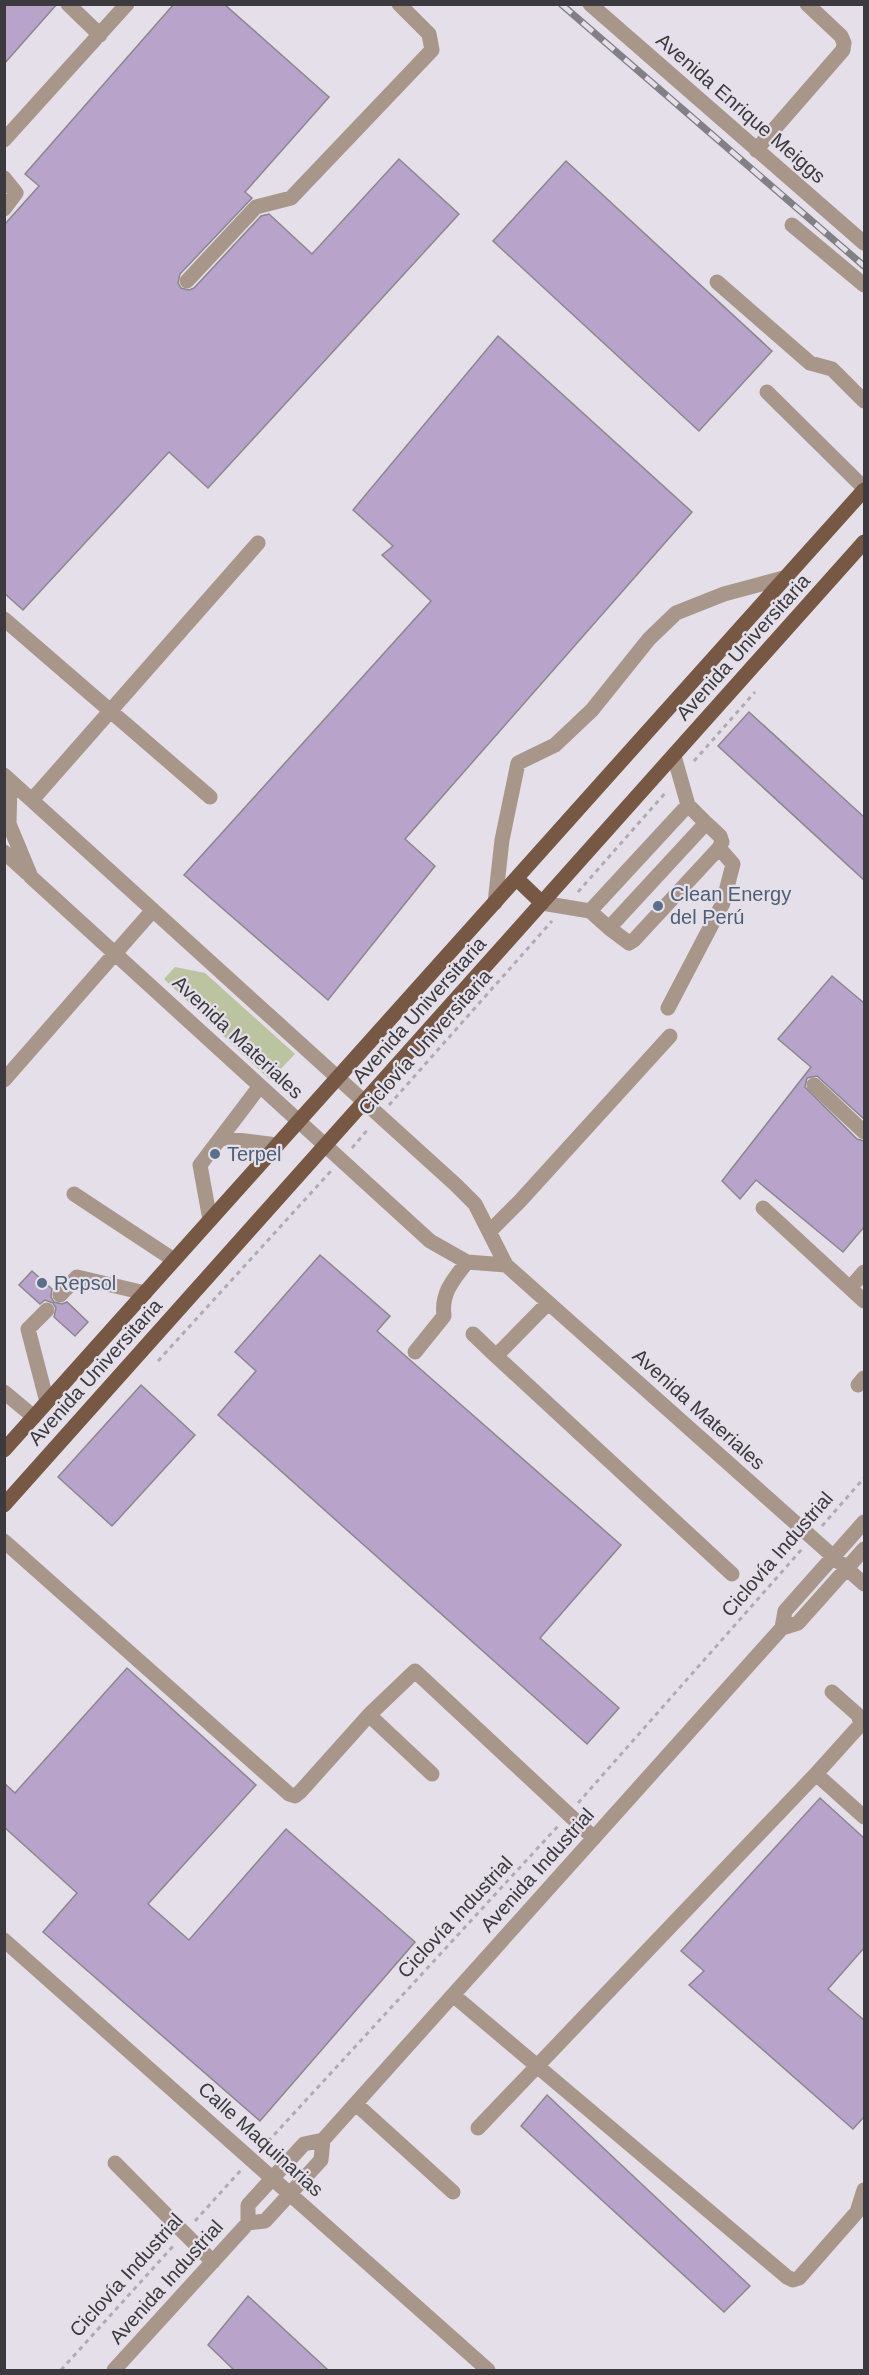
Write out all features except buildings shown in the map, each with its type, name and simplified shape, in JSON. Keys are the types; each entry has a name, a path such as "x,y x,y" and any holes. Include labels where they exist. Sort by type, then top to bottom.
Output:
{"main road":[{"name":"Avenida Universitaria","path":"4,1450 864,489"},
{"name":"Avenida Universitaria","path":"4,1504 327,1146 864,542"},
{"path":"517,879 542,903"}],"street":[{"path":"68,4 100,35"},
{"path":"4,140 127,4"},
{"path":"187,281 256,207 291,198 432,50 429,34 399,4"},
{"name":"Avenida Enrique Meiggs","path":"590,4 864,243"},
{"path":"756,150 838,57 844,43 836,31 807,4"},
{"path":"4,178 16,194 4,208"},
{"path":"792,225 864,285"},
{"path":"717,282 810,363 832,369 864,401"},
{"path":"767,392 864,489"},
{"path":"32,800 258,543"},
{"path":"495,903 502,840 518,763 555,745 592,710 649,639 676,613 724,594 787,577"},
{"path":"4,619 210,797"},
{"path":"542,903 563,909 590,911 622,941 629,943 719,848 720,836 688,805 674,756"},
{"name":"Avenida Materiales","path":"7,778 456,1185 475,1204 506,1265 864,1584"},
{"name":"Avenida Materiales","path":"7,778 9,824 31,877 116,952 430,1241 467,1262 506,1265"},
{"path":"590,911 688,805"},
{"path":"609,928 706,823"},
{"path":"668,1008 723,903 733,864 719,848"},
{"path":"4,852 31,877"},
{"path":"4,1080 153,910"},
{"path":"490,1231 670,1036"},
{"path":"814,1085 864,1132"},
{"path":"210,1220 200,1165 260,1086"},
{"path":"221,1137 277,1145"},
{"path":"74,1194 174,1260"},
{"path":"763,1208 864,1301"},
{"path":"415,1352 444,1316 444,1299 447,1289 467,1262"},
{"path":"850,1288 864,1272"},
{"path":"60,1295 77,1277 145,1293"},
{"path":"496,1356 548,1303"},
{"path":"47,1310 28,1329 47,1402"},
{"path":"473,1334 732,1574"},
{"path":"4,1392 34,1417"},
{"name":"Avenida Industrial","path":"782,1628 784,1611 864,1522"},
{"path":"4,1541 290,1794 296,1796 300,1792 410,1673 419,1673 594,1838"},
{"name":"Avenida Industrial","path":"248,2223 248,2205 273,2177 304,2144 323,2140 782,1628 798,1623 864,1549"},
{"path":"478,2128 539,2067 861,1724 858,1715 832,1692"},
{"path":"369,1715 432,1774"},
{"path":"816,1774 864,1817"},
{"name":"Calle Maquinarias","path":"4,1940 488,2370"},
{"path":"453,1995 793,2280 799,2278 857,2212 864,2190"},
{"path":"356,2104 453,2192"},
{"name":"Avenida Industrial","path":"114,2370 248,2223 265,2221 321,2160 323,2140"},
{"path":"115,2163 213,2262"}],"path":[{"name":"Ciclovía Universitaria","path":"155,1364 341,1160 757,690"},
{"name":"Ciclovía Industrial","path":"61,2370 252,2158 569,1814 864,1478"}],"green space":[{"path":"175,967 205,973 295,1054 270,1080 164,979"}],"railway":[{"path":"561,4 864,266"}],"place":[{"name":"Clean Energy del Perú","path":"658,906"},
{"name":"Terpel","path":"215,1154"},
{"name":"Repsol","path":"42,1283"}]}
